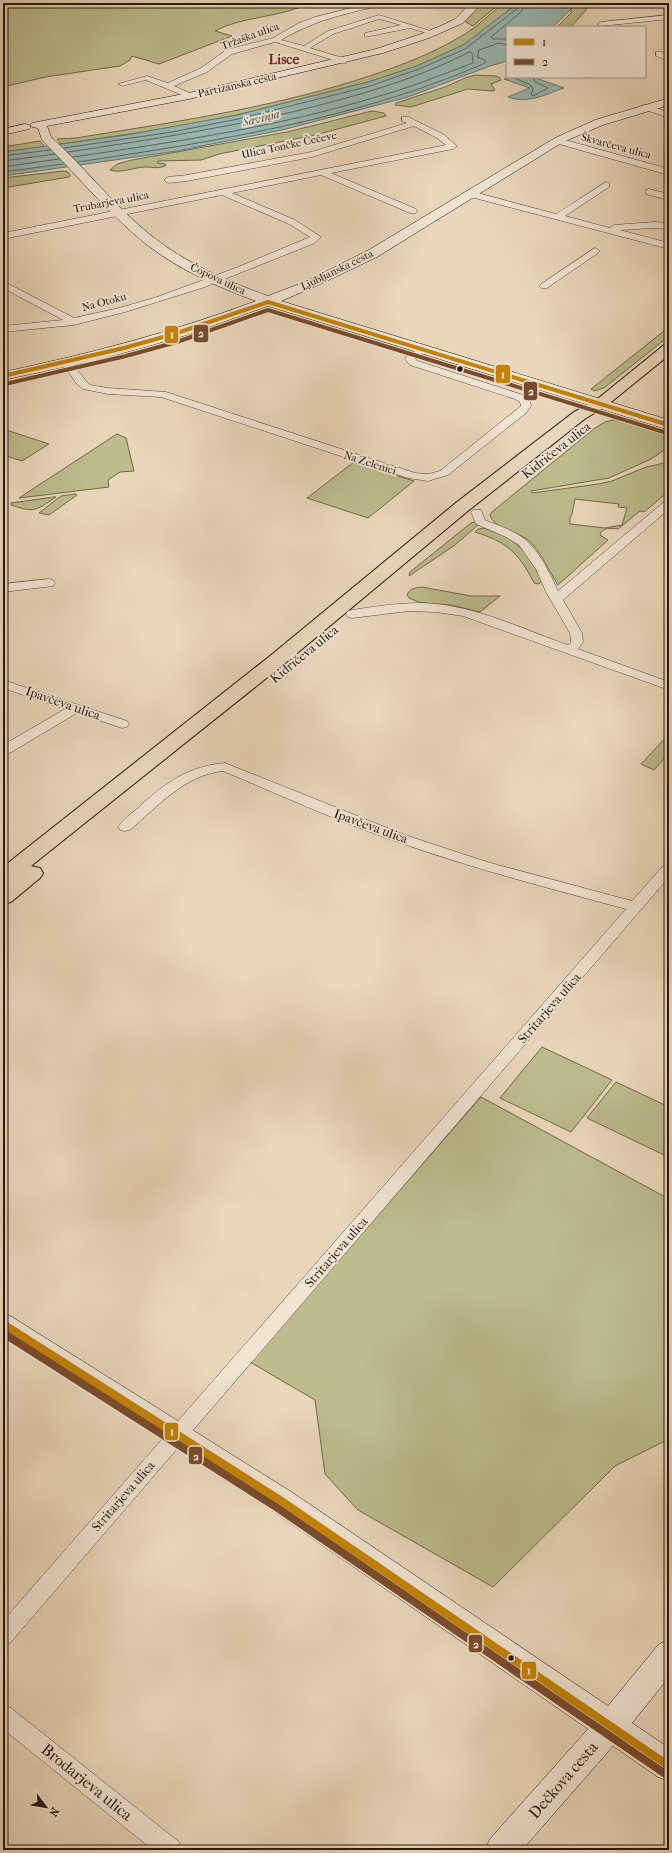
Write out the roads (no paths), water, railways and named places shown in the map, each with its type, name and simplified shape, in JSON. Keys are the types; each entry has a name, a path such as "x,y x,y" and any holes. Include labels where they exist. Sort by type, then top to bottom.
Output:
{"main road":[{"path":"600,404 669,348"},
{"name":"Kidričeva ulica","path":"3,878 289,651 463,506 580,415 600,404 602,411 595,419 440,540 352,614 3,897"}],"street":[{"name":"Partizanska cesta","path":"37,131 56,121 189,96 343,61 379,51 433,33 459,21 477,3"},
{"name":"Tržaška ulica","path":"168,86 189,78 204,70 229,52 276,40 302,25 318,19 367,6"},
{"path":"305,49 313,42 335,30 379,17 433,33"},
{"path":"601,24 669,17"},
{"path":"368,35 412,26"},
{"path":"276,40 343,61"},
{"path":"659,54 669,59"},
{"path":"122,84 147,78 189,96"},
{"name":"Ljubljanska cesta","path":"3,376 67,362 174,334 268,302 354,263 391,243 558,141 601,122 669,101"},
{"path":"646,107 669,116"},
{"name":"Trubarjeva ulica","path":"3,236 453,146 440,136 403,118"},
{"name":"Ulica Tončke Čečeve","path":"168,180 187,178 312,154 413,124"},
{"path":"3,132 37,131"},
{"name":"Čopova ulica","path":"37,131 119,213 157,246 213,281 268,302 328,321 669,425"},
{"name":"Škvarčeva ulica","path":"558,141 669,172"},
{"path":"238,168 258,185"},
{"path":"322,172 413,211"},
{"path":"557,217 606,185"},
{"path":"213,281 312,241 316,237 292,222 223,192"},
{"path":"649,192 669,197"},
{"path":"470,194 669,246"},
{"path":"605,229 665,225 669,219"},
{"path":"544,286 595,251"},
{"name":"Na Otoku","path":"3,329 34,328 101,316 213,281"},
{"path":"312,283 306,299 309,306 315,313 328,321"},
{"path":"3,284 74,322"},
{"name":"Na Zelenici","path":"67,362 81,382 87,387 108,391 162,394 412,476 434,478 444,473 522,412 526,406 525,401 519,397 414,363 410,360 411,357 421,350"},
{"path":"554,596 669,503"},
{"path":"477,512 480,522 510,535 523,543 542,569 554,596 576,633 577,642 570,650"},
{"path":"3,588 49,583"},
{"path":"352,614 400,607 441,608 466,613 669,686"},
{"name":"Ipavčeva ulica","path":"3,684 122,724"},
{"path":"3,751 77,708"},
{"name":"Ipavčeva ulica","path":"124,827 173,787 195,772 212,767 225,767 357,822 400,838 482,865 636,907"},
{"name":"Stritarjeva ulica","path":"3,1636 177,1433 266,1334 359,1225 525,1037 669,868"},
{"path":"3,1324 177,1433 283,1502 669,1766"},
{"name":"Dečkova cesta","path":"501,1850 610,1727 669,1654"},
{"name":"Brodarjeva ulica","path":"3,1715 171,1850"}],"water":[{"name":"Savinja","path":"518,3 577,3 554,26 506,26 506,61 408,97 282,130 177,151 3,176 3,152 126,135 237,115 368,82 417,66 463,45"},
{"path":"536,78 564,88 536,98 523,100 516,99 508,97 530,88 504,79"}],"district":[{"name":"Lisce","path":"284,59"}]}
